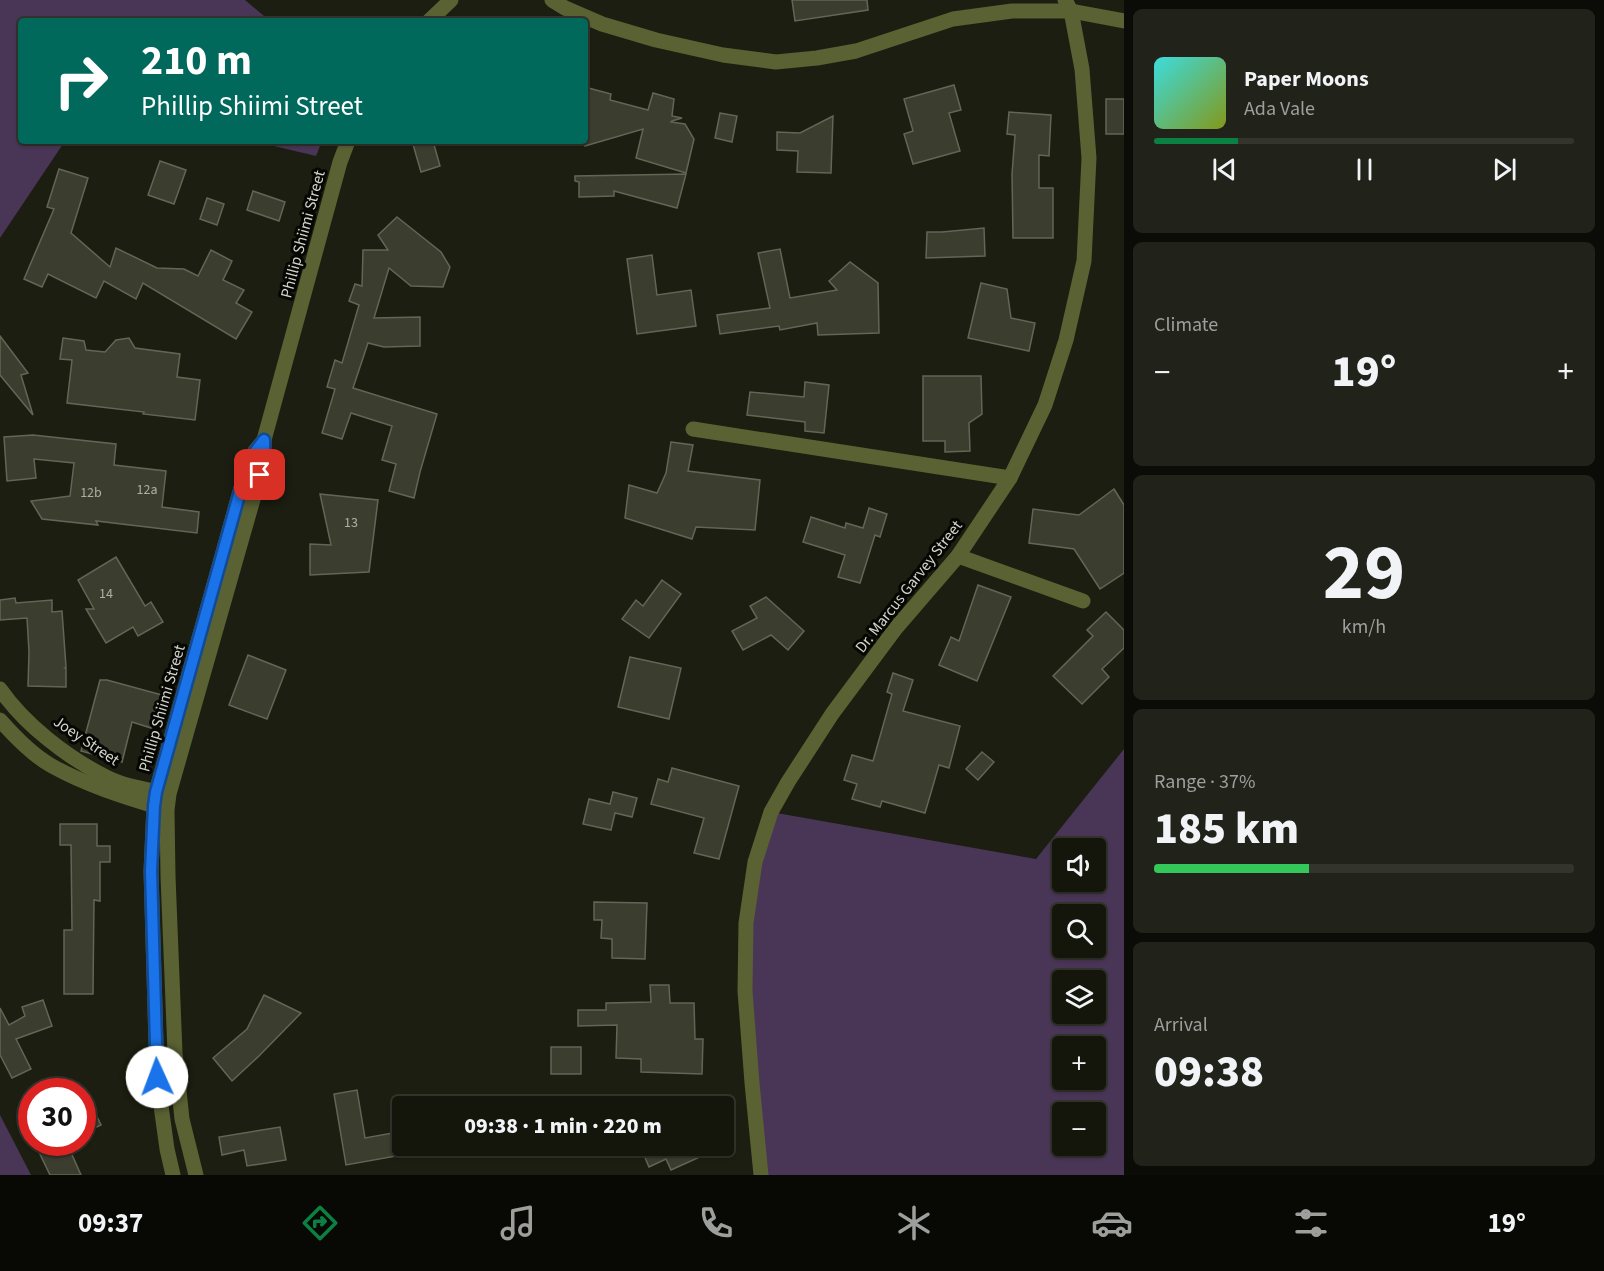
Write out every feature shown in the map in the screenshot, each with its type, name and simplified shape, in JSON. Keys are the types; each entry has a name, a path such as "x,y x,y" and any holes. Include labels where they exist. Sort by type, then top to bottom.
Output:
{"street":[{"path":"432,18 451,0"},
{"path":"552,0 602,24 656,40 723,55 776,62 856,51 953,19 1012,11 1068,6 1124,21"},
{"name":"Dr. Marcus Garvey Street","path":"761,1175 745,991 746,923 755,862 771,812 832,714 896,628 958,556 1010,478 1045,405 1066,340 1084,261 1089,158 1082,69 1068,6"},
{"name":"Phillip Shiimi Street","path":"173,1175 157,1077 151,871 161,801 246,470 264,440 347,144"},
{"path":"693,429 1010,478"},
{"path":"958,556 1083,601"},
{"name":"Joey Street","path":"0,689 28,721 63,750 107,778 161,801"},
{"name":"Joey Street","path":"0,720 15,737 50,765 85,782 161,801"},
{"name":"Phillip Shiimi Street","path":"161,801 168,876 175,1053 182,1119 195,1175"}],"shaded area":[{"path":"0,0 245,0 266,18 18,18 18,144 63,144 0,238"},
{"path":"266,144 321,144 316,156"},
{"path":"1124,749 1124,1175 761,1175 746,923 771,812 1036,859 1052,839 1052,892 1106,892 1106,838 1053,838"},
{"path":"0,1115 18,1150 18,1156 21,1156 31,1175 0,1175"}],"building":[{"path":"792,0 867,0 868,10 795,21"},
{"path":"954,85 961,110 949,113 960,151 913,164 904,134 913,131 904,99"},
{"path":"588,88 611,94 610,100 648,110 653,93 674,99 672,116 682,118 671,122 685,124 694,139 686,173 636,158 643,129 585,146 588,144"},
{"path":"1106,99 1124,99 1124,134 1106,134"},
{"path":"1009,112 1051,115 1049,156 1039,155 1039,188 1053,188 1053,238 1013,238 1012,174 1015,135 1007,134"},
{"path":"720,113 737,116 732,142 715,138"},
{"path":"833,116 831,173 797,172 798,151 777,150 777,132 800,133"},
{"path":"413,144 434,144 440,166 421,172"},
{"path":"160,161 186,170 174,204 148,195"},
{"path":"59,169 88,178 71,233 110,267 116,248 157,268 184,269 198,276 211,250 232,261 223,280 244,290 236,303 252,312 236,339 143,283 136,299 104,281 96,298 48,274 42,287 24,279 54,209 47,207"},
{"path":"686,174 677,208 614,191 614,196 579,197 579,182 575,181 575,176"},
{"path":"253,191 285,202 279,221 247,210"},
{"path":"207,198 224,204 217,225 200,219"},
{"path":"397,217 441,252 450,267 443,287 411,286 389,268 374,318 420,317 420,346 384,347 368,343 353,388 437,414 414,498 389,491 396,464 382,460 392,426 351,413 342,439 322,433 335,389 327,387 335,360 342,363 359,305 349,301 355,284 362,286 363,250 388,250 378,235"},
{"path":"984,228 985,256 926,258 927,232"},
{"path":"780,249 790,298 837,290 829,281 850,262 878,283 879,333 818,335 817,323 780,330 779,326 720,334 717,315 770,308 758,253"},
{"path":"652,255 657,295 691,290 696,326 637,334 627,259"},
{"path":"981,283 1007,289 1011,318 1035,323 1029,351 968,338"},
{"path":"0,336 28,373 21,375 33,415 0,375"},
{"path":"63,338 84,341 86,350 105,352 116,340 129,338 135,348 180,354 177,377 200,380 195,420 67,403 72,360 60,359"},
{"path":"923,376 981,376 982,414 969,423 970,451 945,452 945,441 923,441"},
{"path":"805,382 829,385 824,433 805,431 805,422 747,415 750,392 804,397"},
{"path":"33,435 116,444 114,465 166,471 162,507 199,512 197,533 96,521 98,525 42,519 31,501 70,496 74,463 34,459 36,478 7,481 4,437"},
{"path":"671,442 693,445 688,471 760,480 755,530 696,527 692,539 625,518 629,485 657,493 666,473"},
{"path":"1114,489 1124,505 1124,573 1100,589 1074,549 1029,543 1033,509 1079,515"},
{"path":"320,494 378,500 369,572 310,575 310,544 331,545"},
{"path":"869,508 887,514 880,537 875,535 860,583 838,577 845,555 803,542 811,517 845,528 846,523 863,528"},
{"path":"116,557 145,606 151,602 163,622 138,636 133,627 106,643 86,609 94,609 78,580"},
{"path":"662,580 681,594 649,638 622,619 636,600 643,606"},
{"path":"978,585 1011,597 977,681 939,665 951,637 959,641"},
{"path":"766,597 804,631 788,650 771,635 743,650 732,631 757,618 750,606"},
{"path":"15,598 16,603 52,600 52,612 62,611 66,687 28,686 27,618 0,620 0,600"},
{"path":"1106,612 1124,630 1124,648 1102,669 1109,677 1082,704 1053,676 1093,636 1087,630"},
{"path":"248,655 286,670 267,719 229,705"},
{"path":"630,657 681,668 669,719 618,707"},
{"path":"893,673 913,680 903,711 960,726 949,768 939,765 925,813 882,801 880,807 852,799 857,784 844,780 852,755 873,761 892,694 887,692"},
{"path":"100,680 162,695 151,728 132,722 122,762 81,751"},
{"path":"982,752 994,762 978,780 966,769"},
{"path":"672,768 739,786 719,859 694,853 704,818 651,804 658,779 668,782"},
{"path":"613,792 637,798 632,817 615,813 611,830 583,824 589,799 610,804"},
{"path":"60,824 97,824 97,846 110,846 110,862 100,862 100,901 94,900 93,994 64,994 64,930 72,930 71,845 60,845"},
{"path":"594,902 647,903 645,959 612,958 612,939 601,938 602,920 594,920"},
{"path":"650,985 669,985 670,1003 694,1003 695,1039 703,1039 702,1074 641,1072 641,1059 616,1058 617,1025 578,1026 578,1010 606,1010 606,1003 651,1002"},
{"path":"264,995 301,1013 232,1081 213,1058 247,1029"},
{"path":"43,1000 52,1026 16,1039 31,1069 12,1078 0,1055 0,1008 9,1025 25,1016 22,1007"},
{"path":"551,1047 581,1047 581,1074 551,1074"},
{"path":"357,1090 365,1138 392,1133 392,1156 396,1156 346,1165 334,1094"},
{"path":"96,1115 101,1125 96,1127"},
{"path":"280,1127 286,1160 247,1166 244,1150 222,1155 219,1137"},
{"path":"41,1156 73,1156 81,1175 50,1175"},
{"path":"644,1156 702,1156 671,1170 666,1159 649,1167"}],"route":[{"path":"157,1077 151,871 156,792 246,470 264,440 260,475"}]}
